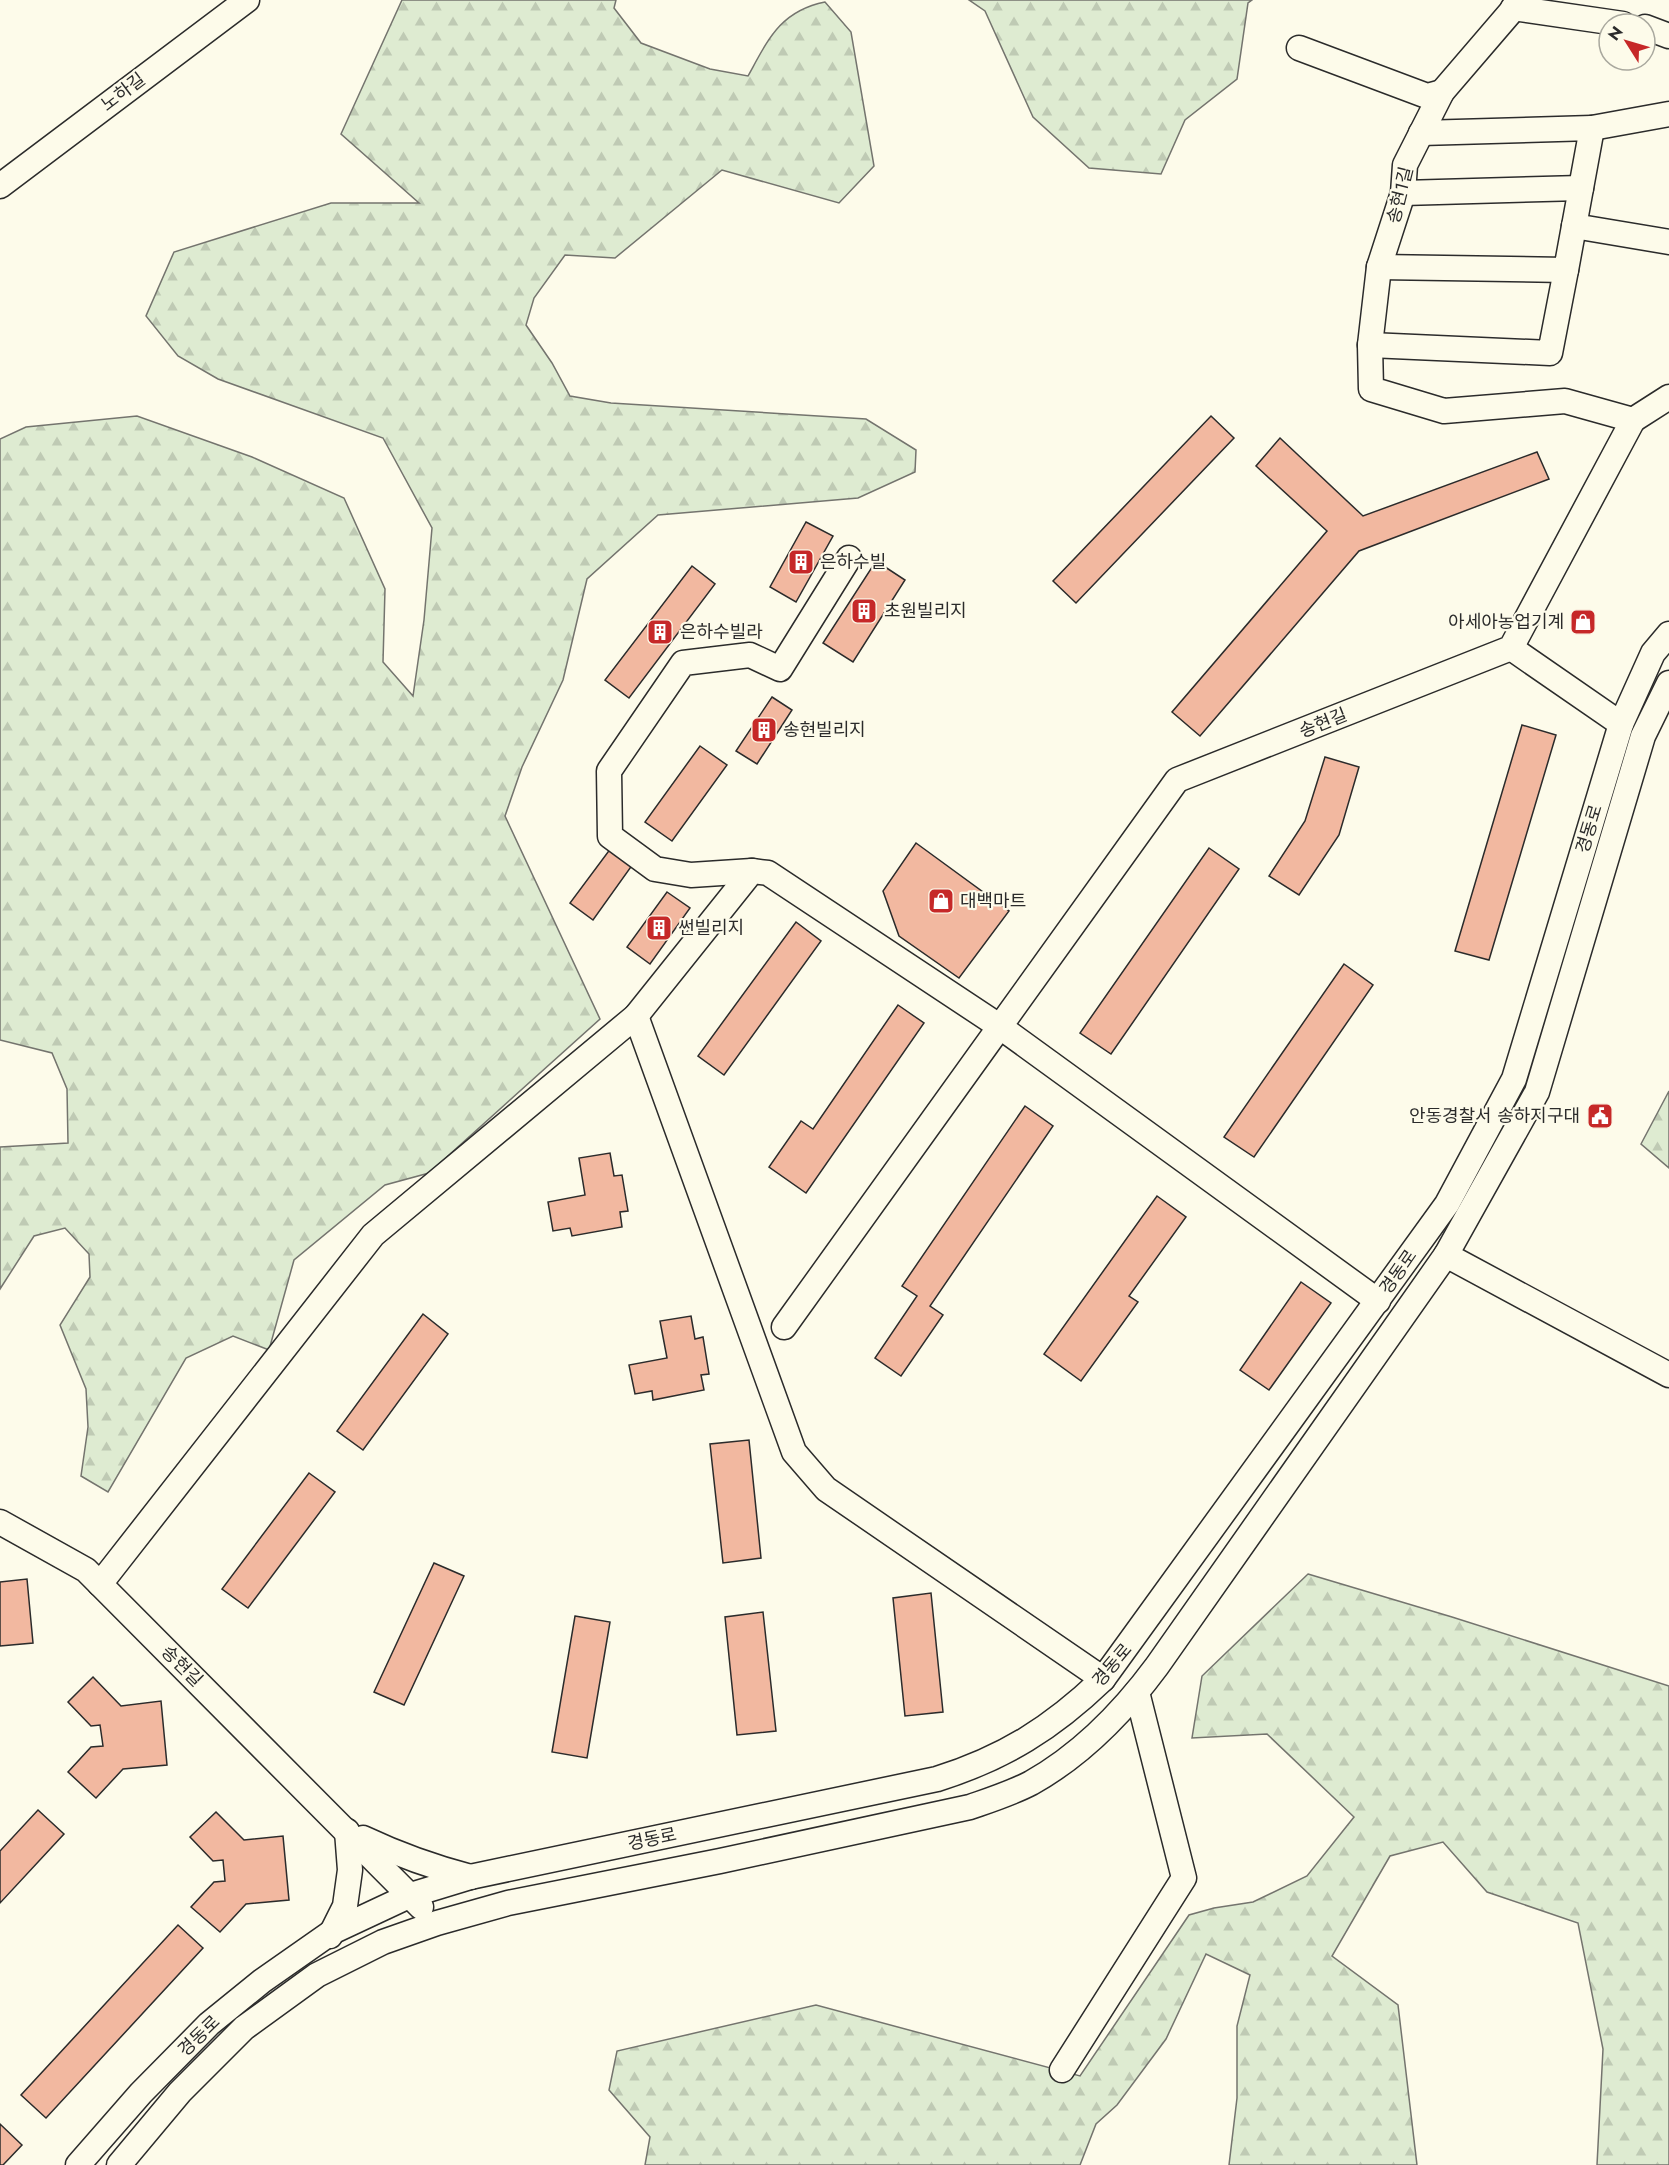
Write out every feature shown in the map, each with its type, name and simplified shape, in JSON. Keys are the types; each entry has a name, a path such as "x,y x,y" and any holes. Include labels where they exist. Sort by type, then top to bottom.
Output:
{"street":[{"name":"노하길","path":"0,186 247,0"},
{"path":"1517,4 1597,19"},
{"name":"송현1길","path":"1517,4 1442,92 1405,165 1403,194 1379,267 1370,345 1371,389 1444,411 1564,400 1633,420"},
{"path":"1299,48 1427,96 1442,92"},
{"path":"1421,133 1592,128 1669,114"},
{"path":"1370,345 1550,353 1592,128"},
{"path":"1403,194 1581,188"},
{"path":"1574,226 1669,242"},
{"path":"1379,267 1566,270"},
{"path":"1621,724 1511,648 1633,420 1669,398"},
{"path":"849,558 780,669 750,655 683,663 609,771 610,836 655,869 691,875 752,871 768,873 999,1026 1378,1301"},
{"name":"경동로","path":"78,2165 141,2093 209,2024 262,1981 332,1932 411,1896 470,1877 937,1779 969,1769 1044,1730 1103,1679 1447,1204 1514,1079 1621,724 1653,653 1669,634"},
{"name":"송현길","path":"784,1327 1177,780 1511,648"},
{"name":"경동로","path":"119,2165 180,2092 244,2028 307,1983 383,1942 437,1923 533,1897 720,1861 980,1804 1030,1783 1057,1766 1104,1728 1137,1692 1446,1256 1537,1092 1643,735 1669,683"},
{"path":"100,1584 373,1235 636,1016 752,871"},
{"path":"636,1016 794,1452 826,1489 1103,1679"},
{"path":"1446,1256 1669,1375"},
{"name":"송현길","path":"0,1522 86,1570 437,1923"},
{"path":"1062,2070 1184,1878 1137,1692"},
{"path":"307,1983 345,1906 350,1870 347,1831 400,1856 433,1868 533,1897"}],"green space":[{"path":"402,0 616,0 614,8 641,43 710,69 748,76 769,39 786,20 810,6 825,2 851,32 874,166 839,203 722,170 615,258 565,255 534,298 526,325 552,363 570,396 611,403 866,419 916,450 915,472 858,498 658,515 587,579 563,680 522,767 505,816 600,1019 429,1173 385,1185 294,1260 269,1350 233,1336 186,1358 108,1492 81,1476 88,1427 86,1389 60,1325 90,1277 89,1254 65,1228 34,1236 0,1289 0,1147 68,1143 67,1089 52,1053 0,1040 0,439 26,427 137,416 252,457 344,498 385,589 383,662 413,696 424,620 432,528 383,438 218,379 178,356 146,316 174,252 331,203 419,203 341,134"},
{"path":"969,0 1252,0 1248,3 1237,79 1185,120 1161,174 1089,168 1033,117 985,11"},
{"path":"1669,1091 1669,1168 1641,1144"},
{"path":"1308,1574 1669,1686 1669,2165 1597,2165 1603,2049 1578,1923 1487,1892 1443,1842 1390,1856 1332,1956 1398,2005 1417,2165 1229,2165 1237,2098 1237,2026 1250,1975 1206,1954 1166,2039 1117,2105 1096,2124 1080,2165 645,2165 650,2137 609,2090 617,2051 816,2005 1080,2076 1189,1915 1214,1908 1253,1902 1307,1876 1354,1817 1267,1734 1192,1738 1202,1676"}],"building":[{"path":"1211,416 1234,438 1076,603 1053,581"},
{"path":"1280,438 1363,516 1537,452 1549,479 1359,551 1200,736 1172,712 1327,531 1256,466"},
{"name":"은하수빌","path":"806,522 833,536 796,602 770,587"},
{"name":"초원빌리지","path":"876,561 905,580 853,662 823,643"},
{"name":"은하수빌라","path":"692,566 715,584 629,698 605,680"},
{"name":"송현빌리지","path":"772,697 792,710 757,764 736,751"},
{"path":"1522,725 1556,735 1489,960 1455,951"},
{"path":"700,746 727,765 672,841 645,822"},
{"path":"1325,757 1359,767 1339,835 1299,895 1269,876 1305,821"},
{"name":"대백마트","path":"916,843 1009,911 959,978 899,936 883,891"},
{"path":"611,848 633,864 593,920 570,903"},
{"path":"1209,848 1239,869 1111,1054 1080,1033"},
{"name":"썬빌리지","path":"667,892 690,908 650,964 627,947"},
{"path":"796,922 821,941 724,1075 698,1056"},
{"path":"1344,964 1373,985 1254,1157 1224,1137"},
{"path":"898,1005 924,1023 806,1193 769,1167 801,1121 813,1129"},
{"path":"1025,1106 1053,1126 930,1306 943,1315 901,1376 875,1358 917,1296 902,1286"},
{"path":"610,1153 614,1176 622,1175 628,1211 620,1212 622,1227 572,1236 570,1228 553,1231 548,1202 585,1195 579,1158"},
{"path":"1157,1196 1186,1217 1129,1296 1138,1302 1081,1381 1044,1354"},
{"path":"1301,1282 1331,1303 1269,1390 1240,1370"},
{"path":"423,1314 448,1334 363,1450 337,1431"},
{"path":"691,1316 695,1339 703,1337 709,1374 701,1375 704,1390 653,1400 652,1391 635,1394 629,1365 667,1358 660,1321"},
{"path":"749,1440 761,1558 723,1563 710,1444"},
{"path":"309,1473 335,1492 248,1608 222,1589"},
{"path":"434,1563 464,1576 404,1705 374,1692"},
{"path":"27,1579 33,1643 0,1646 0,1582"},
{"path":"931,1593 943,1712 905,1716 893,1598"},
{"path":"763,1612 776,1731 737,1735 725,1617"},
{"path":"575,1616 610,1622 587,1758 552,1752"},
{"path":"93,1677 121,1706 161,1701 167,1765 123,1769 96,1798 68,1772 91,1747 103,1746 100,1725 91,1726 68,1702"},
{"path":"38,1810 64,1834 0,1903 0,1851"},
{"path":"216,1812 244,1840 283,1836 289,1900 246,1904 220,1932 191,1907 214,1882 225,1881 223,1860 213,1861 190,1837"},
{"path":"178,1925 203,1948 46,2118 21,2095"},
{"path":"0,2124 22,2145 3,2165 0,2165"}],"place":[{"name":"은하수빌","path":"801,562"},
{"name":"초원빌리지","path":"864,611"},
{"name":"아세아농업기계","path":"1583,622"},
{"name":"은하수빌라","path":"660,632"},
{"name":"송현빌리지","path":"764,730"},
{"name":"대백마트","path":"941,901"},
{"name":"썬빌리지","path":"659,928"},
{"name":"안동경찰서 송하지구대","path":"1600,1116"}]}
